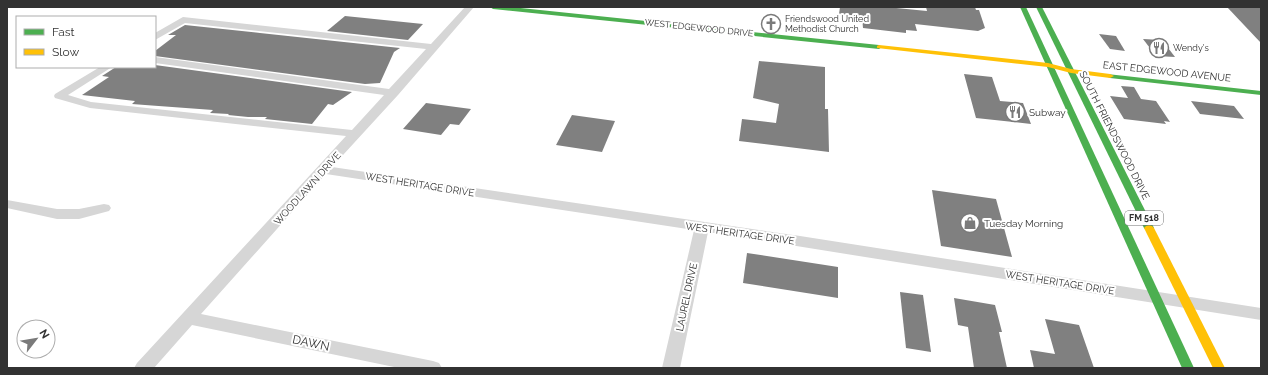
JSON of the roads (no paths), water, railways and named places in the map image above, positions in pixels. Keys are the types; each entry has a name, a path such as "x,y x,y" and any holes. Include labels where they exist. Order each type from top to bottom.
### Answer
{"main road":[{"name":"WEST EDGEWOOD DRIVE","path":"498,7 1048,65"},
{"name":"FM 518","path":"1023,7 1048,65 1188,368"},
{"name":"FM 518","path":"1039,7 1067,62"},
{"path":"1048,65 1067,62 1106,66"},
{"name":"SOUTH FRIENDSWOOD DRIVE","path":"1067,62 1219,368"},
{"name":"EAST EDGEWOOD AVENUE","path":"1048,65 1071,72 1261,93"}],"street":[{"name":"WOODLAWN DRIVE","path":"143,368 394,93 470,7"},
{"path":"156,36 183,20 434,47"},
{"path":"156,60 394,93"},
{"path":"105,68 60,96 90,105 356,134"},
{"name":"WEST HERITAGE DRIVE","path":"324,170 1261,314"},
{"path":"7,204 57,214 79,214 104,208"},
{"name":"LAUREL DRIVE","path":"671,368 702,227"},
{"name":"DAWN","path":"188,318 433,368"}],"place":[{"name":"Friendswood United Methodist Church","path":"771,24"},
{"name":"Wendy's","path":"1159,48"},
{"name":"Subway","path":"1015,112"},
{"name":"Tuesday Morning","path":"970,223"}]}
